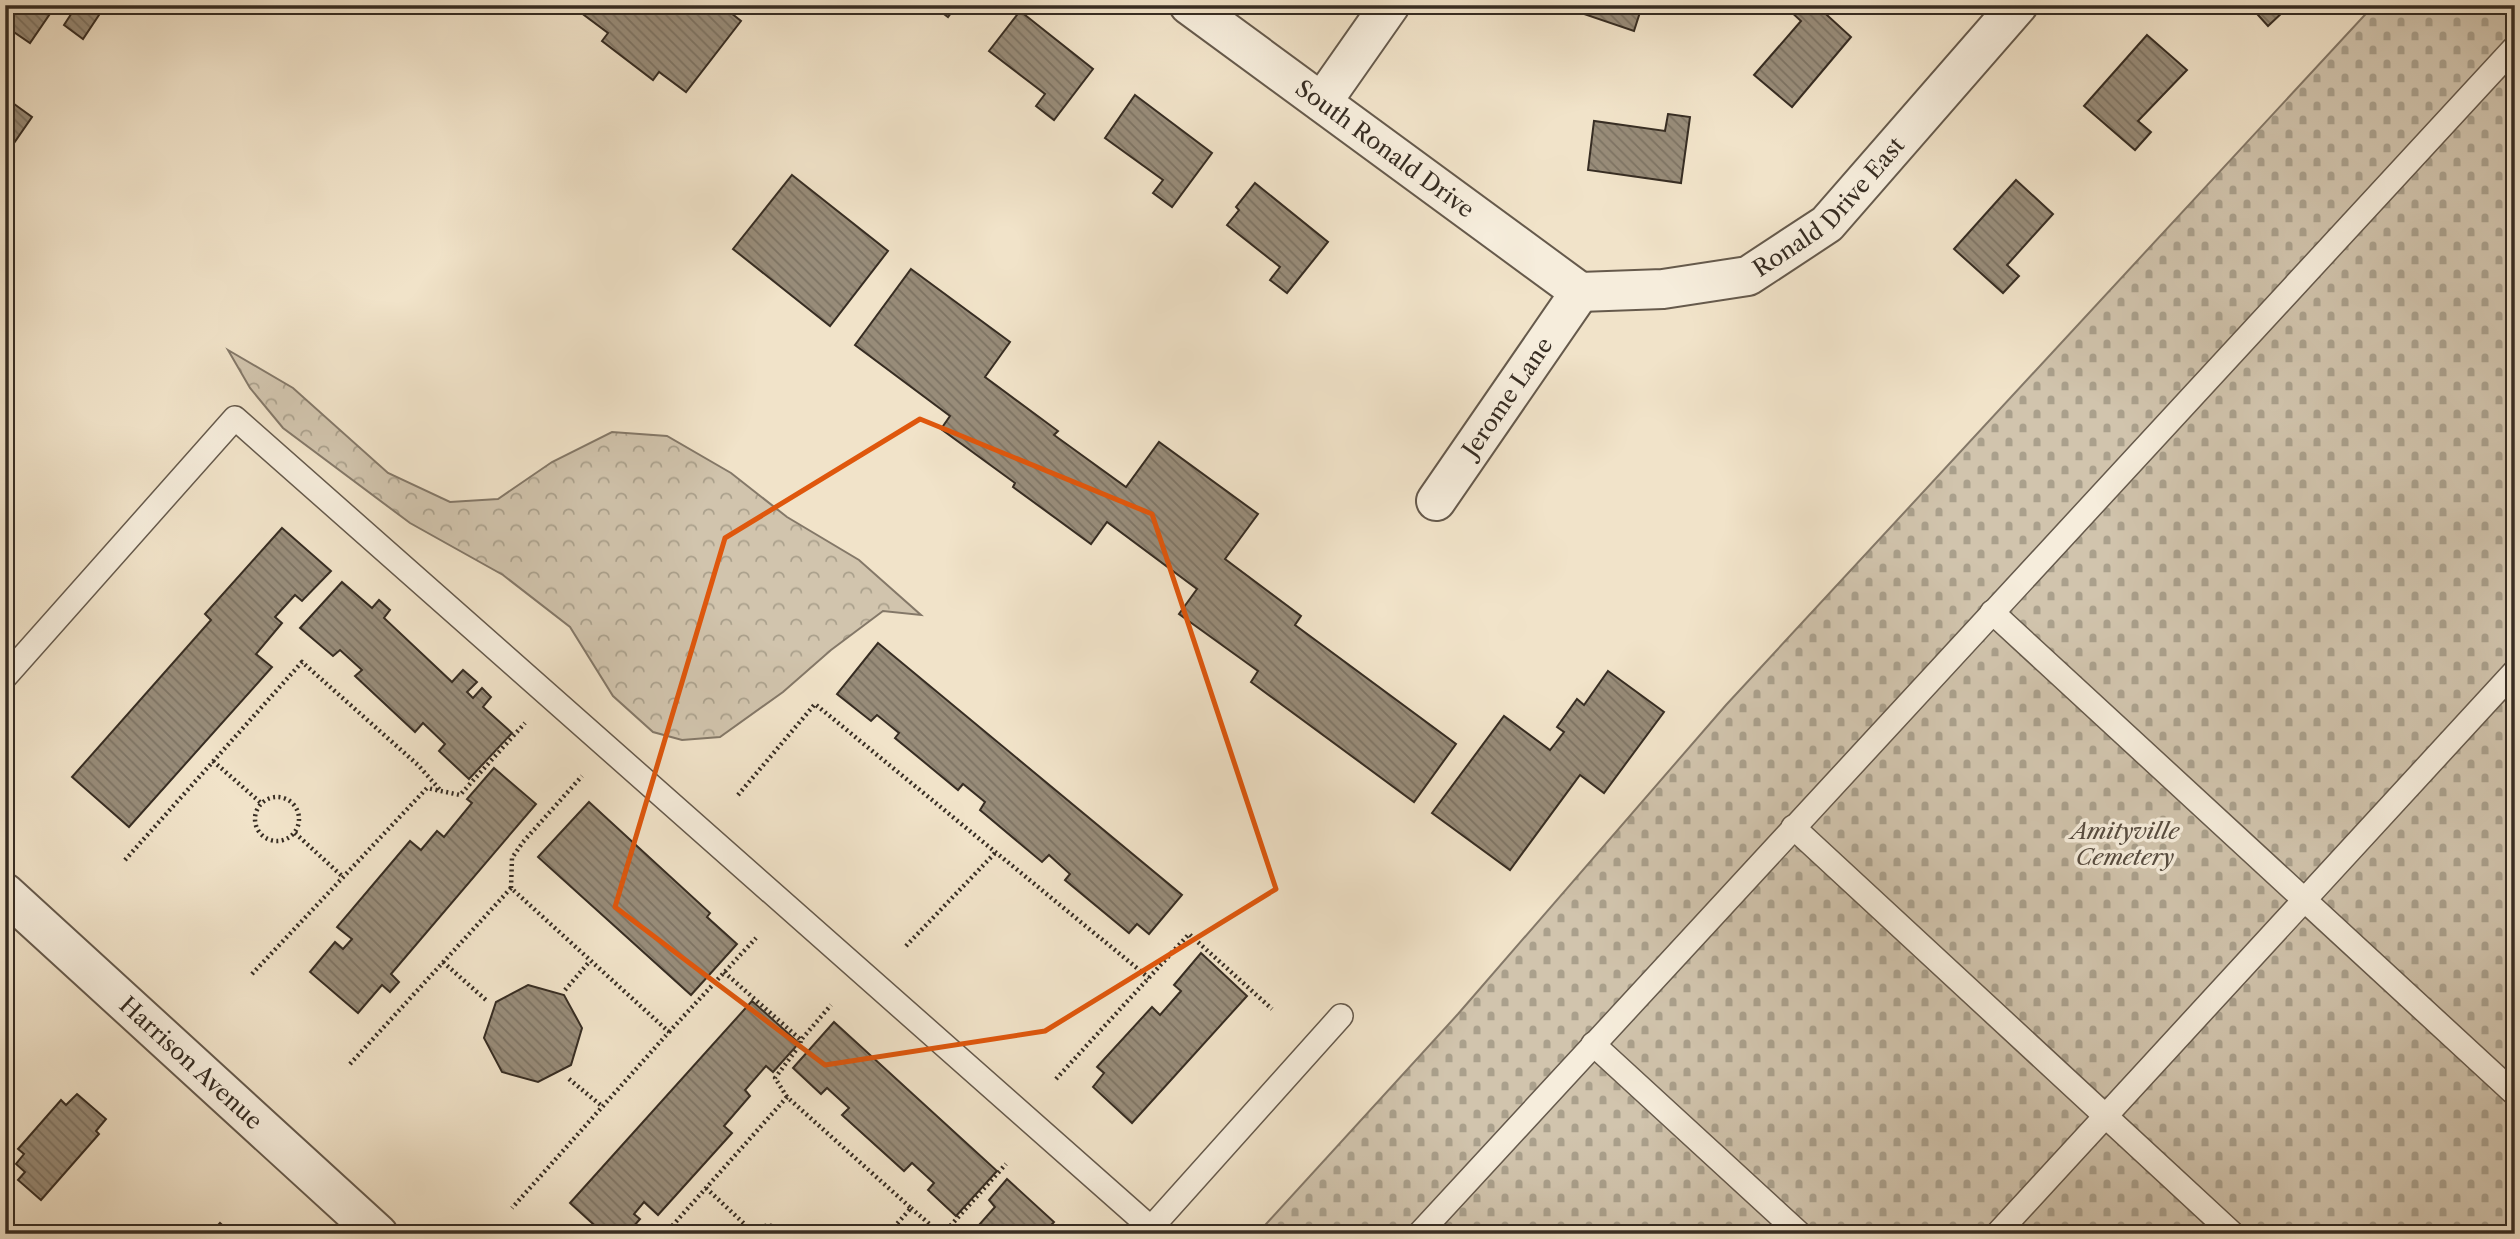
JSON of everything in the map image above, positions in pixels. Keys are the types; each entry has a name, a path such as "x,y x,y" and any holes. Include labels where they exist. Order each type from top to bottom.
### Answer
{"street":[{"name":"South Ronald Drive","path":"1189,5 1580,292"},
{"path":"1322,103 1390,5"},
{"name":"Ronald Drive East","path":"1580,292 1663,289 1748,276 1827,224 2018,5"},
{"name":"Jerome Lane","path":"1436,501 1580,292"},
{"name":"Harrison Avenue","path":"5,893 378,1234"}],"lane":[{"path":"1419,1234 2515,47"},
{"path":"5,677 235,418 1148,1231 1342,1016"},
{"path":"1992,612 2515,1094"},
{"path":"1997,1234 2515,671"},
{"path":"1793,827 2233,1234"},
{"path":"1593,1044 1800,1234"}],"path":[{"path":"125,860 302,662 418,765 441,791"},
{"path":"738,795 815,705 1149,978"},
{"path":"252,974 427,788 460,795 525,723"},
{"path":"213,761 261,803"},
{"path":"350,1064 511,888 512,858 582,776"},
{"path":"274,797 282,797 294,805 299,818 295,833 290,838 276,842 262,836 254,817 261,803 274,797"},
{"path":"295,833 343,877"},
{"path":"906,946 996,853"},
{"path":"511,888 669,1032"},
{"path":"1056,1079 1189,934 1272,1009"},
{"path":"512,1208 756,937"},
{"path":"565,989 590,961"},
{"path":"443,962 486,1000"},
{"path":"724,972 801,1040"},
{"path":"831,1005 801,1040 775,1078 787,1097 942,1234 1006,1164"},
{"path":"569,1079 603,1107"},
{"path":"665,1234 787,1097"},
{"path":"706,1188 751,1233 766,1225 774,1226 785,1234"},
{"path":"888,1234 911,1208"}],"highlighted area":[{"path":"920,419 1152,514 1276,889 1045,1031 825,1065 615,907 725,538"}],"green space":[{"name":"Amityville Cemetery","path":"2374,5 2515,5 2515,1234 1257,1234 1458,1014 1726,705"},
{"path":"228,350 293,388 388,473 450,502 498,499 552,462 612,432 667,436 731,473 787,517 859,560 921,615 883,611 831,650 783,692 720,737 682,740 653,732 613,696 570,627 503,575 410,523 283,428 250,388"}],"building":[{"path":"5,5 56,5 30,43 5,26"},
{"path":"77,5 105,6 83,39 64,25"},
{"path":"579,5 721,5 741,21 686,92 659,72 653,80 602,41 608,33 576,9"},
{"path":"915,5 931,5 925,13"},
{"path":"932,5 957,5 948,17"},
{"path":"1574,5 1630,5 1641,9 1634,31 1572,10"},
{"path":"1793,5 1816,5 1851,37 1792,107 1754,75 1801,21 1789,10"},
{"path":"2249,5 2278,5 2284,11 2268,26"},
{"path":"1020,11 1093,69 1054,120 1036,106 1045,94 989,51"},
{"path":"2147,35 2187,70 2138,121 2151,132 2135,150 2084,106"},
{"path":"1135,95 1212,153 1172,207 1153,193 1163,180 1105,138"},
{"path":"10,101 32,117 14,143 5,136 5,108"},
{"path":"1668,114 1690,117 1681,183 1588,170 1594,121 1665,131"},
{"path":"792,175 888,251 830,326 733,249"},
{"path":"2016,180 2053,214 2007,265 2019,276 2003,293 1954,249"},
{"path":"1255,183 1328,242 1287,293 1270,280 1280,267 1227,225 1239,210 1236,207"},
{"path":"911,269 1010,342 985,377 1058,431 1054,435 1126,487 1159,442 1258,514 1225,559 1301,616 1295,625 1456,744 1414,802 1251,682 1258,671 1179,614 1197,589 1107,522 1091,544 1013,487 1015,483 941,429 950,416 855,345"},
{"path":"282,528 331,571 302,601 295,595 275,617 282,623 256,654 272,667 129,827 72,777 211,620 205,614"},
{"path":"342,582 372,608 379,600 390,610 384,618 452,682 463,670 477,682 467,692 473,698 482,688 491,697 483,707 512,733 469,779 439,751 445,744 423,723 415,732 355,676 362,670 340,650 333,656 300,628"},
{"path":"878,643 1182,895 1149,934 1137,924 1129,933 1065,880 1070,874 1049,855 1042,862 980,810 985,802 963,784 958,790 895,738 899,733 877,715 871,721 837,694"},
{"path":"1608,671 1664,712 1604,793 1580,775 1510,870 1432,813 1504,716 1550,750 1564,732 1557,727 1577,699 1584,705"},
{"path":"494,768 536,804 391,974 399,982 390,992 382,985 358,1013 310,972 335,942 343,949 352,939 337,927 410,841 421,850 437,831 444,837 472,803 467,799"},
{"path":"589,802 710,913 707,917 737,944 691,995 538,857"},
{"path":"1201,953 1247,996 1132,1123 1093,1087 1104,1073 1097,1067 1152,1007 1160,1015 1181,991 1174,985"},
{"path":"528,985 564,995 582,1028 571,1065 538,1082 502,1072 484,1038 496,1002"},
{"path":"752,1001 799,1043 773,1072 766,1066 745,1090 750,1096 724,1126 732,1133 658,1215 644,1202 634,1214 640,1219 627,1234 604,1234 570,1203"},
{"path":"834,1022 997,1171 956,1216 928,1190 934,1183 912,1163 904,1171 842,1115 849,1108 827,1088 821,1094 793,1068"},
{"path":"77,1094 106,1119 96,1131 99,1134 41,1200 18,1180 25,1172 16,1164 24,1154 18,1149 61,1100 66,1105"},
{"path":"1007,1179 1054,1222 1043,1234 971,1234 995,1207 989,1200"},
{"path":"220,1223 232,1234 210,1234"}]}
